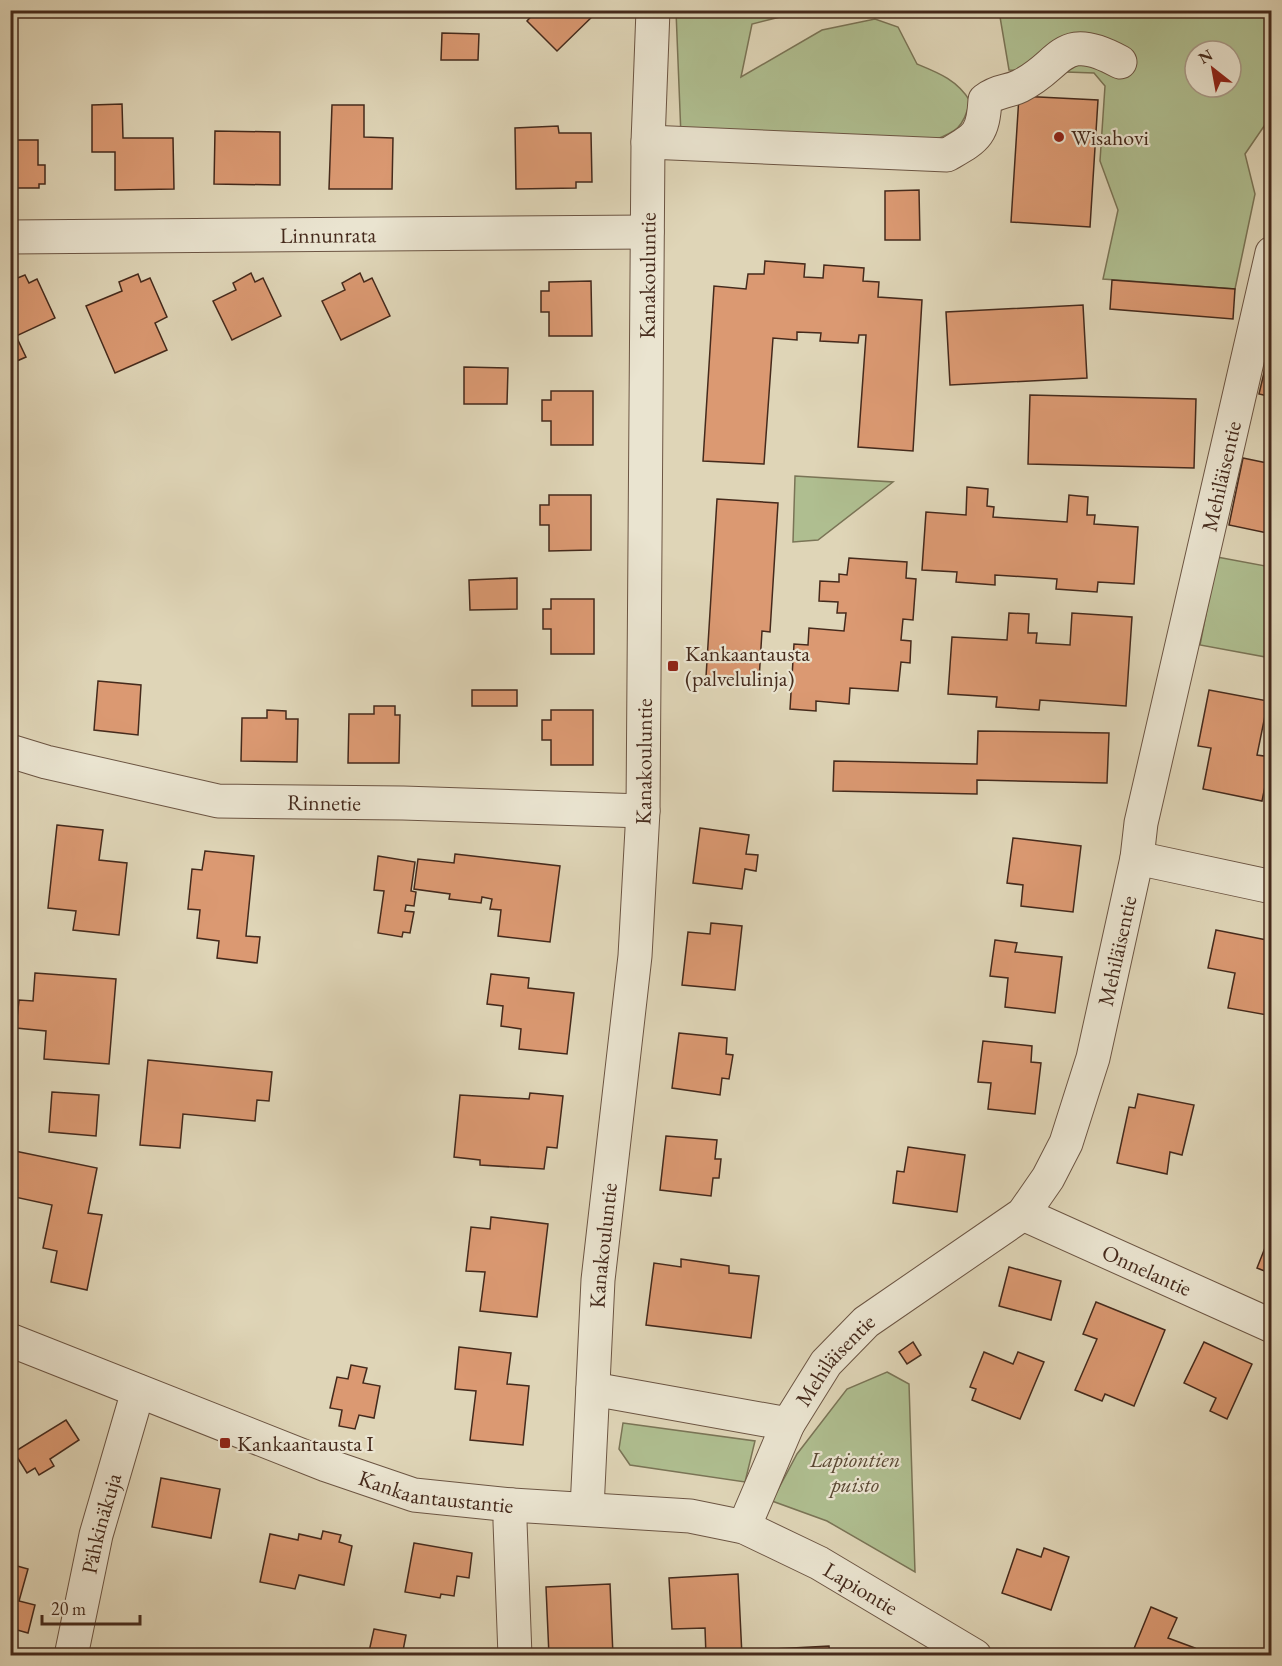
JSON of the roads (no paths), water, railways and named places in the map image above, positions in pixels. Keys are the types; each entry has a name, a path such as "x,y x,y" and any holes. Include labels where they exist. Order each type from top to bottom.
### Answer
{"street":[{"name":"Kanakouluntie","path":"587,1509 600,1268 635,956 643,811 648,142 653,10"},
{"path":"648,142 947,155 977,137 984,116 985,100 998,90 1019,86 1071,49 1091,50 1120,62"},
{"name":"Linnunrata","path":"10,237 647,232"},
{"name":"Mehiläisentie","path":"744,1527 788,1424 826,1363 866,1322 1023,1214 1048,1178 1066,1143 1093,1058 1137,858 1141,823 1272,253"},
{"name":"Rinnetie","path":"10,751 46,762 219,801 403,803 643,811"},
{"path":"1137,858 1272,887"},
{"name":"Onnelantie","path":"1023,1214 1272,1326"},
{"name":"Kankaantaustantie","path":"10,1340 326,1465 414,1495 512,1505 690,1516 744,1527"},
{"path":"593,1389 788,1424"},
{"name":"Pähkinäkuja","path":"71,1656 96,1535 138,1390"},
{"path":"512,1505 510,1522 515,1656"},
{"name":"Lapiontie","path":"744,1527 819,1563 975,1656"}],"place":[{"name":"Wisahovi","path":"1059,137"},
{"name":"Kankaantausta (palvelulinja)","path":"673,666"},
{"name":"Kankaantausta I","path":"225,1443"}],"park label":[{"name":"Lapiontien puisto","path":"855,1472"}]}
